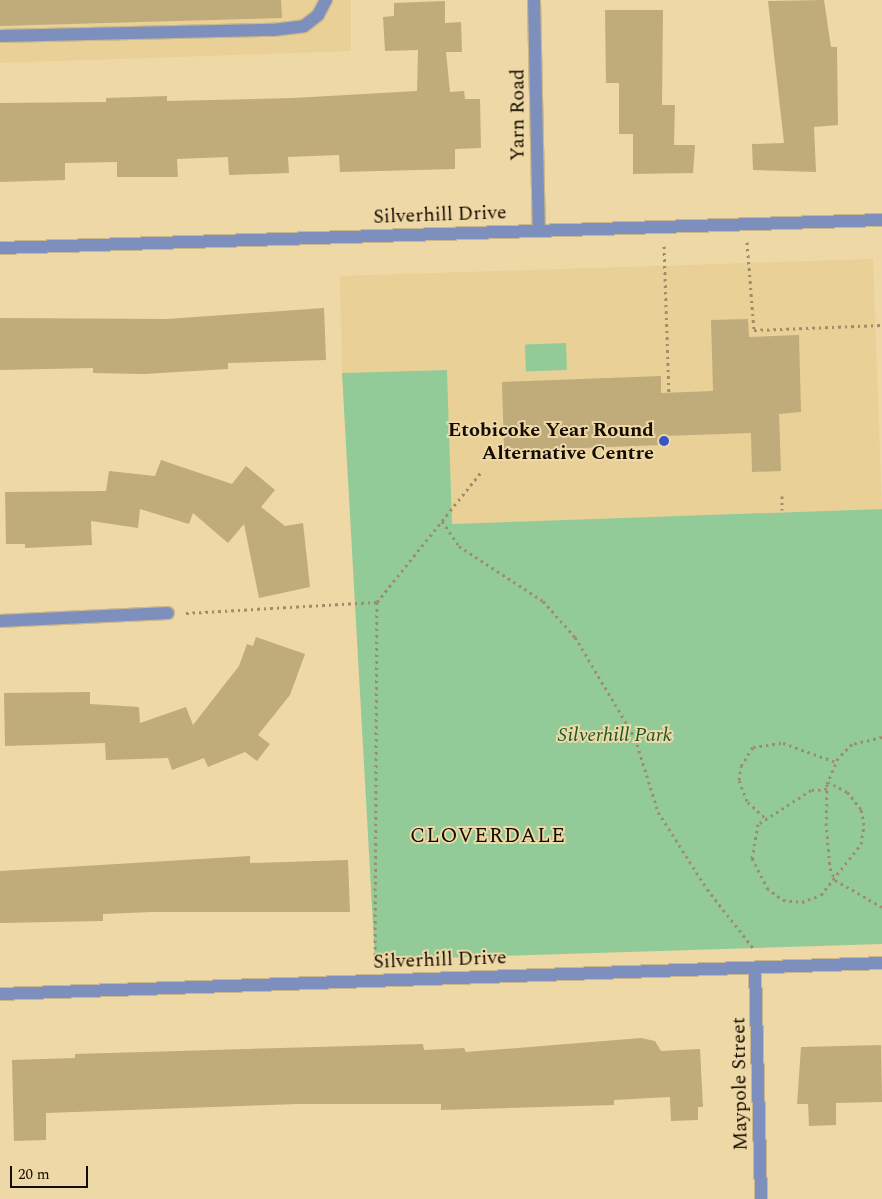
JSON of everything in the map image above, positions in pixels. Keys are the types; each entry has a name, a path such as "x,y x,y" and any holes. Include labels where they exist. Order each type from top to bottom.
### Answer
{"street":[{"path":"0,36 273,30 304,26 318,16 326,0"},
{"name":"Yarn Road","path":"534,0 539,230"},
{"name":"Silverhill Drive","path":"0,248 882,220"},
{"path":"0,621 168,613"},
{"name":"Silverhill Drive","path":"0,994 882,964"},
{"name":"Maypole Street","path":"761,968 761,1199"}],"path":[{"path":"746,224 754,330 882,325"},
{"path":"663,226 669,393"},
{"path":"373,981 377,602 481,472"},
{"path":"782,496 782,510"},
{"path":"442,521 459,546 544,602 575,637 635,738 658,812 707,889 761,968"},
{"path":"168,613 377,602"},
{"path":"882,737 852,744 836,762 827,788 830,868 835,880 882,906"},
{"path":"764,817 747,801 739,780 741,766 753,747 783,743 836,762"},
{"path":"827,788 811,790 764,817 755,834 752,858 767,888 783,900 802,902 821,895 835,880 861,844 864,825 860,809 847,792 828,782"}],"shaded area":[{"path":"0,0 351,0 351,51 0,63"},
{"name":"Etobicoke Year Round Alternative Centre","path":"873,259 882,509 452,524 447,370 342,373 340,276"}],"green space":[{"path":"566,343 567,370 526,371 525,344"},
{"name":"Silverhill Park","path":"447,370 452,524 882,509 882,944 375,960 342,373"}],"building":[{"path":"0,0 281,0 282,18 0,26"},
{"path":"824,0 831,47 837,47 838,125 814,127 816,172 753,170 752,144 784,143 768,1"},
{"path":"445,1 445,23 461,22 462,52 446,52 450,92 464,91 465,99 480,99 481,148 455,149 455,169 340,172 339,155 288,157 289,173 229,175 228,157 177,159 178,177 117,177 117,162 65,163 65,180 0,182 0,103 106,102 106,98 167,96 167,101 293,98 417,91 418,50 385,51 383,17 394,16 394,3"},
{"path":"605,10 663,10 662,105 675,105 674,145 695,145 693,173 633,174 633,134 619,134 619,83 606,83"},
{"path":"324,308 326,360 228,363 228,369 144,374 93,373 93,368 0,370 0,318 167,319"},
{"path":"748,319 749,337 799,335 801,412 779,414 781,471 752,472 751,433 663,436 663,445 504,451 502,382 661,376 661,393 713,391 711,320"},
{"path":"161,460 232,484 246,466 275,490 261,507 285,526 303,523 310,587 259,598 244,524 228,543 193,513 189,524 140,509 138,528 91,521 92,545 25,548 25,544 6,544 5,492 106,491 109,471 155,476"},
{"path":"256,637 305,654 290,695 258,735 270,744 257,761 245,752 208,767 204,758 172,770 168,758 106,760 105,743 5,746 4,693 90,692 90,704 139,707 140,723 186,707 193,725 239,666 247,644 253,646"},
{"path":"250,856 250,863 348,860 350,912 152,912 103,914 103,921 0,923 0,871"},
{"path":"641,1038 655,1041 661,1051 700,1049 703,1107 698,1107 698,1120 671,1121 670,1097 614,1100 614,1105 441,1110 441,1104 298,1104 46,1113 46,1140 14,1141 12,1060 75,1058 75,1054 423,1044 424,1050 464,1048 466,1052"},
{"path":"881,1045 882,1102 836,1103 836,1125 809,1126 808,1104 797,1104 801,1047"}],"place":[{"name":"Etobicoke Year Round Alternative Centre","path":"664,441"}],"district":[{"name":"CLOVERDALE","path":"488,836"}]}
